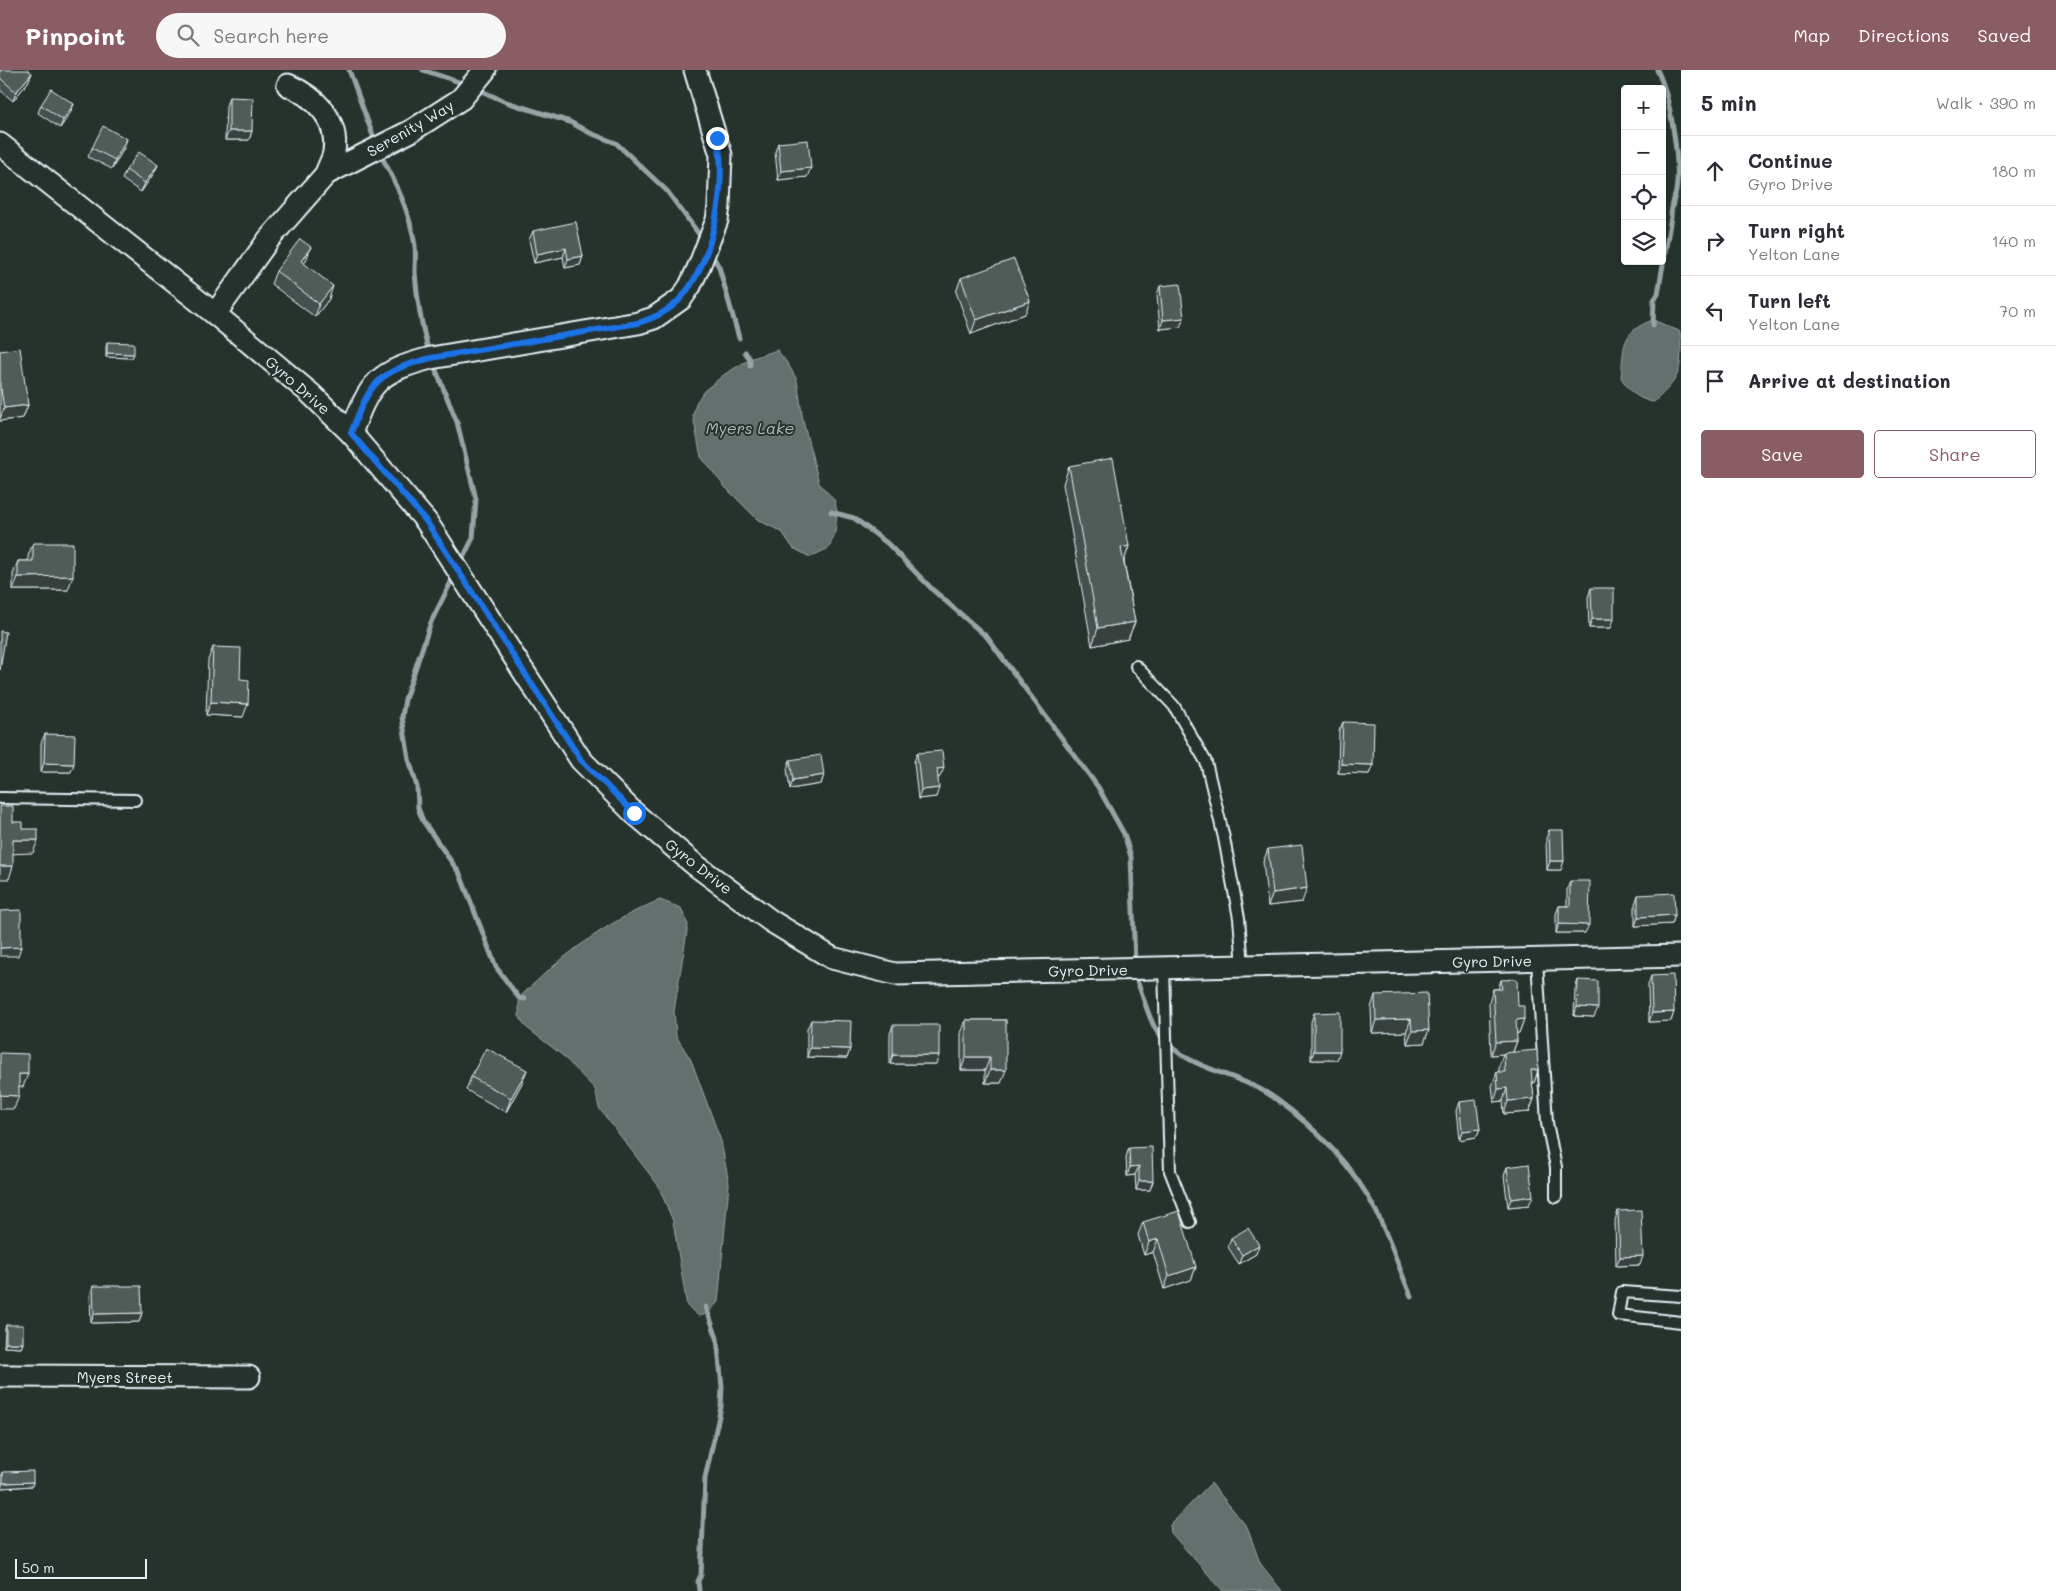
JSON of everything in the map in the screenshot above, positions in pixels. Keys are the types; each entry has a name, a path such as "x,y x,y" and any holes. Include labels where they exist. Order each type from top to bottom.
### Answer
{"street":[{"name":"Serenity Way","path":"326,174 412,131 461,99 485,70"},
{"path":"351,433 364,398 386,374 400,366 431,358 638,323 654,318 681,299 690,286 700,264 719,206 721,155 695,70"},
{"name":"Serenity Way","path":"215,314 269,239 326,174 334,153 334,137 328,116 308,94 288,85"},
{"name":"Gyro Drive","path":"0,144 215,314 311,394 351,433 426,521 581,760 654,830 694,864 771,921 832,958 895,974 1681,956"},
{"name":"Myers Street","path":"0,1376 249,1377"}],"lane":[{"path":"1136,666 1174,706 1206,762 1224,838 1239,918 1243,966"},
{"path":"0,798 135,800"},
{"path":"1537,960 1547,1123 1556,1168 1556,1197"},
{"path":"1164,968 1170,1171 1190,1222"},
{"path":"1681,1296 1622,1292 1618,1315 1681,1322"}],"water":[{"path":"1653,320 1679,331 1681,336 1681,358 1678,374 1670,386 1654,402 1643,399 1635,394 1621,378 1624,349 1629,335 1642,325"},
{"name":"Myers Lake","path":"777,350 797,380 803,421 819,483 835,501 837,513 835,533 829,548 810,557 793,548 782,532 758,520 725,487 701,457 693,416 696,403 704,391 725,374 750,359"},
{"path":"660,900 681,908 688,925 674,1011 676,1036 691,1060 721,1141 729,1184 718,1302 707,1314 699,1316 687,1306 673,1221 658,1185 599,1108 595,1089 562,1055 526,1027 519,1016 519,998 567,955 621,919"},
{"path":"1211,1483 1247,1527 1260,1563 1282,1591 1223,1591 1171,1533 1170,1525"}],"building":[{"path":"0,70 28,70 32,73 16,92 0,78"},
{"path":"51,89 74,104 63,120 41,105"},
{"path":"229,97 253,98 252,131 229,131"},
{"path":"103,126 127,139 115,160 92,148"},
{"path":"808,140 811,168 781,171 778,143"},
{"path":"139,152 158,165 145,183 126,170"},
{"path":"576,222 583,256 568,259 566,248 537,254 533,231"},
{"path":"300,239 311,247 301,261 333,286 319,304 276,271"},
{"path":"1014,259 1030,301 976,320 961,278"},
{"path":"1180,284 1184,318 1163,320 1160,286"},
{"path":"107,342 134,343 134,354 107,353"},
{"path":"20,348 28,405 4,408 0,390 0,351"},
{"path":"1113,458 1129,546 1121,548 1135,622 1098,628 1069,466"},
{"path":"33,543 73,543 73,576 18,577 18,561 33,561"},
{"path":"1591,588 1614,588 1614,619 1592,619"},
{"path":"0,631 6,632 0,670"},
{"path":"213,647 241,648 240,679 249,680 248,704 211,702"},
{"path":"1343,722 1374,723 1373,765 1341,764"},
{"path":"45,734 75,735 74,764 44,763"},
{"path":"942,751 944,768 937,769 939,788 921,790 917,753"},
{"path":"821,755 824,775 793,780 790,760"},
{"path":"0,806 13,806 13,822 23,822 23,829 38,829 38,840 13,840 13,866 0,866"},
{"path":"1549,830 1563,830 1564,861 1550,861"},
{"path":"1302,845 1307,888 1273,893 1268,849"},
{"path":"1570,881 1590,881 1589,925 1559,924 1559,906 1570,906"},
{"path":"1674,893 1675,915 1638,917 1638,895"},
{"path":"21,910 21,947 0,948 0,911"},
{"path":"1673,975 1674,1012 1652,1013 1651,976"},
{"path":"1517,979 1518,1006 1524,1006 1524,1019 1516,1020 1517,1041 1496,1042 1493,989 1502,989 1501,980"},
{"path":"1578,980 1598,981 1598,1008 1577,1007"},
{"path":"1427,993 1429,1030 1412,1031 1411,1019 1376,1020 1375,995"},
{"path":"1340,1012 1340,1051 1314,1051 1314,1013"},
{"path":"811,1020 851,1021 850,1049 810,1048"},
{"path":"966,1020 1006,1020 1006,1070 990,1070 990,1057 966,1057"},
{"path":"893,1025 939,1025 939,1055 893,1055"},
{"path":"486,1048 527,1070 511,1098 471,1077"},
{"path":"1537,1050 1538,1070 1531,1070 1534,1099 1508,1101 1507,1088 1498,1089 1497,1072 1505,1072 1504,1053"},
{"path":"0,1053 28,1054 28,1074 19,1074 19,1096 0,1095"},
{"path":"1476,1100 1480,1129 1462,1131 1459,1102"},
{"path":"1152,1147 1153,1181 1139,1181 1139,1166 1130,1167 1129,1148"},
{"path":"1529,1164 1533,1196 1511,1199 1507,1167"},
{"path":"1641,1210 1643,1256 1620,1257 1618,1211"},
{"path":"1179,1211 1196,1267 1169,1276 1158,1239 1149,1242 1143,1222"},
{"path":"1248,1228 1259,1245 1242,1255 1231,1238"},
{"path":"93,1286 141,1286 142,1313 94,1314"},
{"path":"6,1325 23,1325 23,1343 6,1343"},
{"path":"33,1471 33,1482 3,1483 3,1472"}],"waterway":[{"path":"349,70 376,144"},
{"path":"423,70 465,84"},
{"path":"1653,325 1654,300 1658,294 1677,179 1676,147 1670,112 1662,81 1657,70"},
{"path":"477,89 506,102 570,122 590,133 616,143 667,191 704,241"},
{"path":"379,152 402,198 413,233 417,293 429,353"},
{"path":"711,253 719,267 739,338"},
{"path":"745,352 750,359 750,366"},
{"path":"433,363 457,422 476,499 473,538 460,564"},
{"path":"831,512 854,518 887,543 933,590 987,637 1098,787 1124,834 1131,857 1135,964"},
{"path":"454,576 431,622 405,699 402,717 409,759 417,787 418,808 423,821 460,874 496,967 519,998 525,999"},
{"path":"1136,973 1137,981 1152,1022 1158,1033 1170,1046 1199,1064 1262,1090 1291,1110 1333,1149 1357,1179 1376,1211 1411,1296"},
{"path":"699,1591 698,1581 701,1575 705,1478 721,1407 722,1387 717,1338 706,1307"}],"route":[{"path":"634,813 581,760 426,521 351,433 364,398 386,374 400,366 431,358 591,333 638,323 654,318 681,299 690,286 717,220 721,155 717,138"}]}
